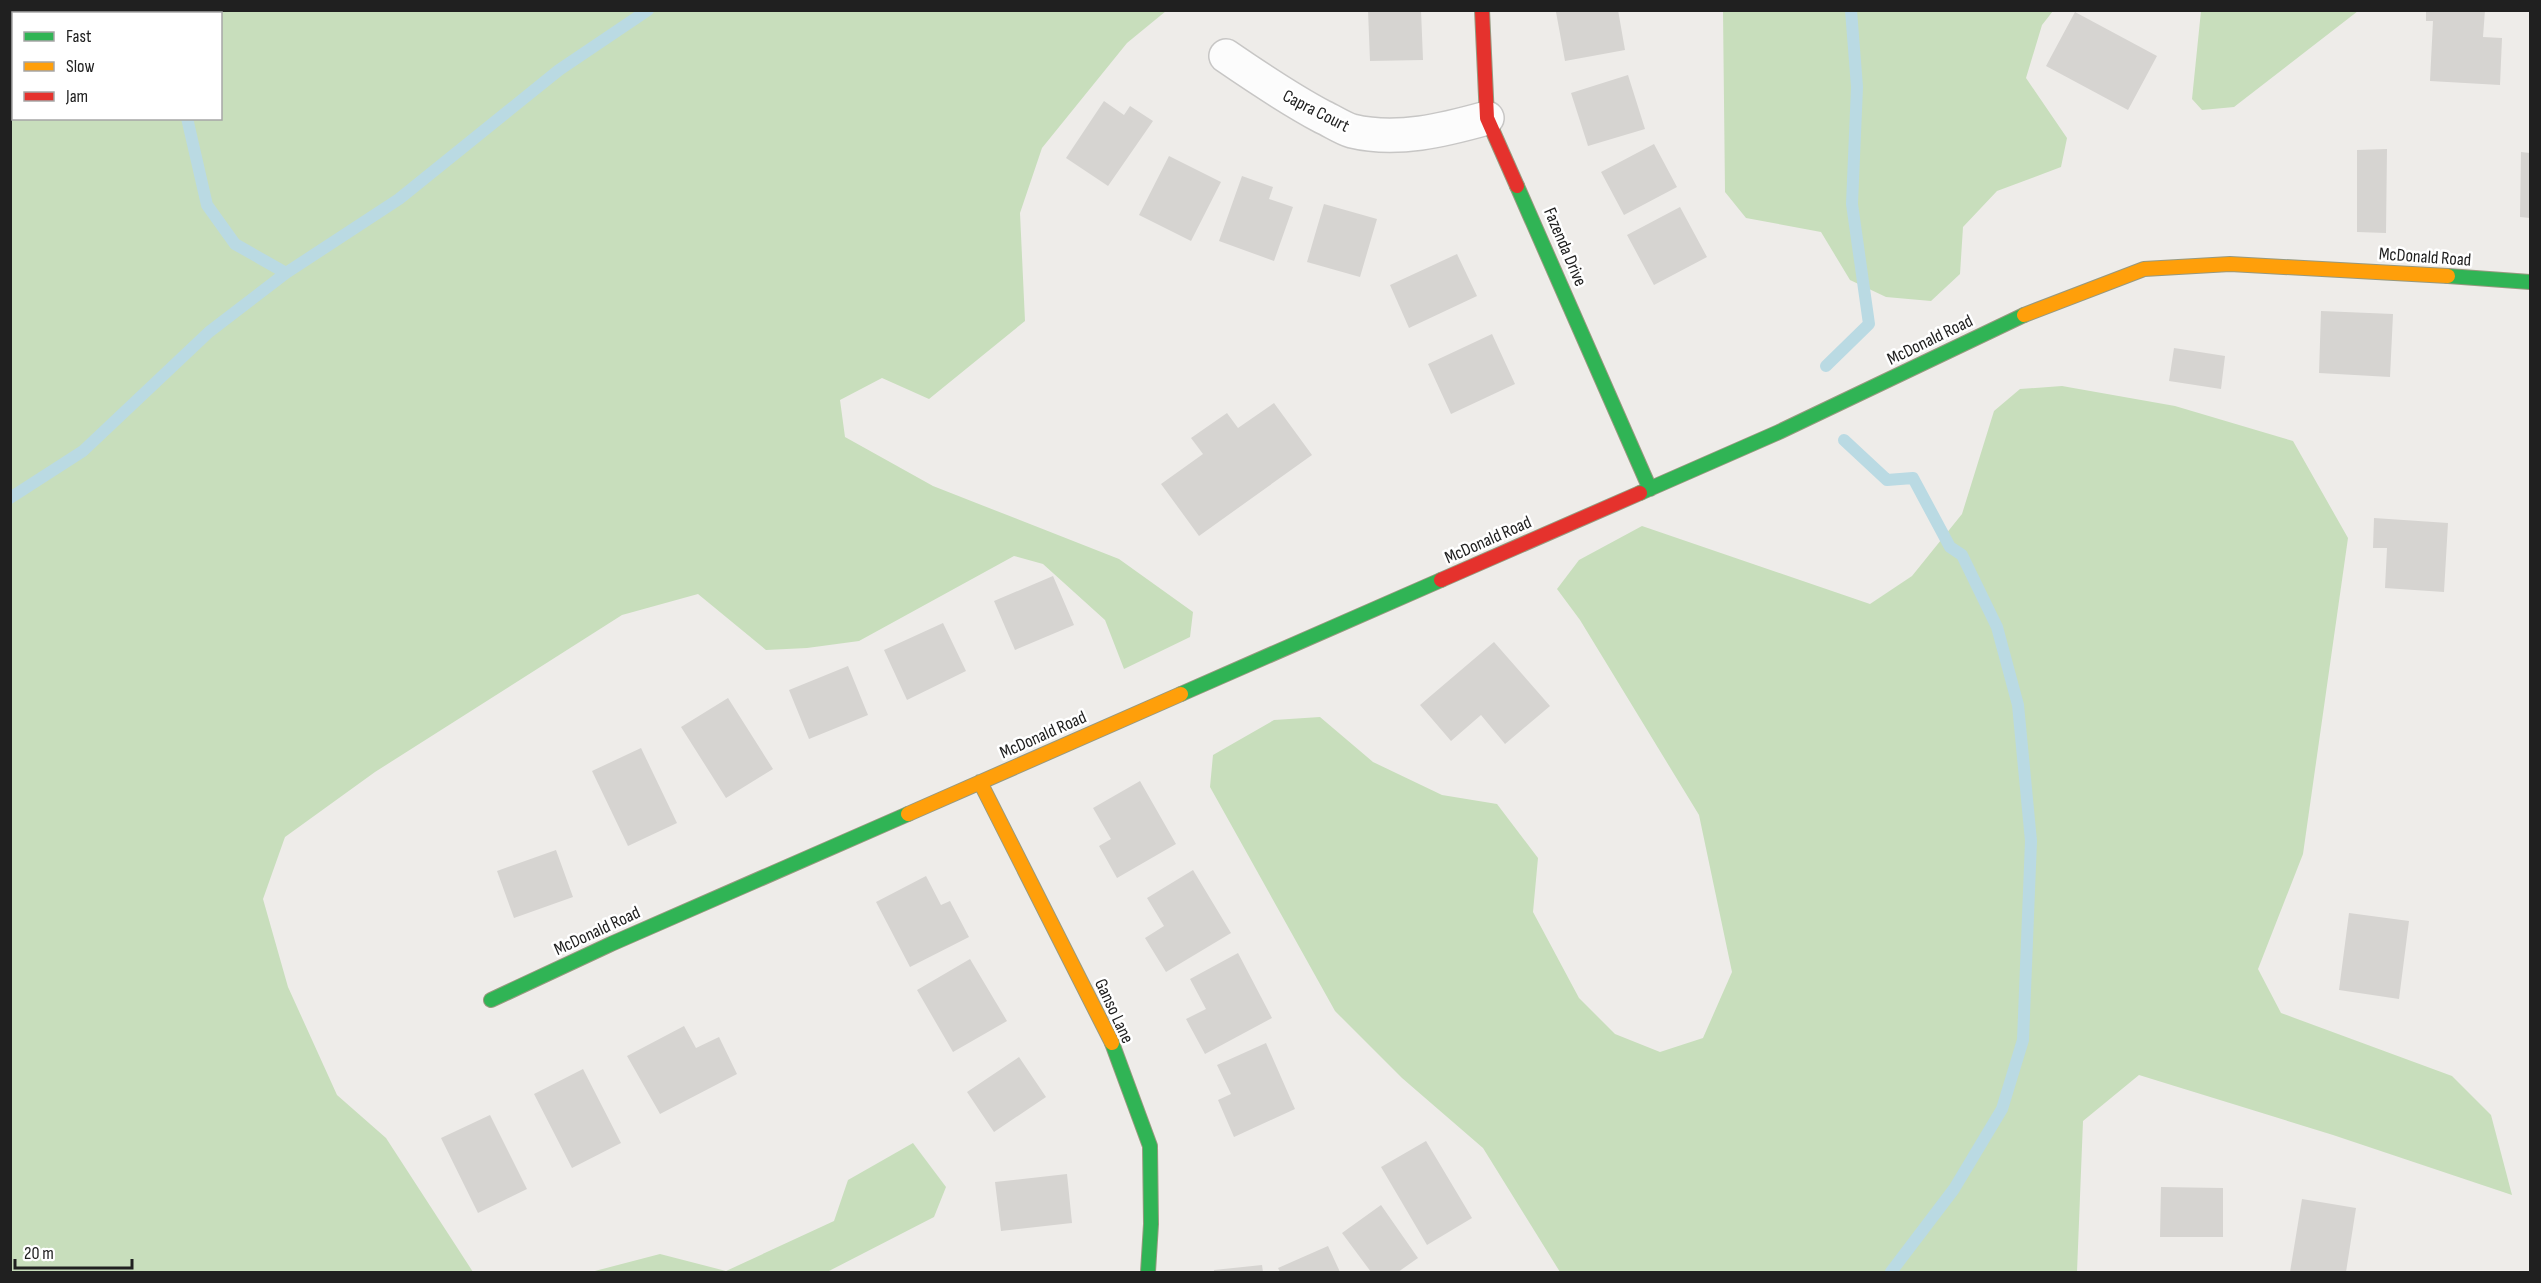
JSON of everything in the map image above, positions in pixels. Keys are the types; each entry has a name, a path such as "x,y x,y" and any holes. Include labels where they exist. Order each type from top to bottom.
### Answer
{"street":[{"name":"Fazenda Drive","path":"1482,10 1487,117 1650,489"},
{"name":"Capra Court","path":"1226,56 1292,101 1351,130 1390,135 1412,134 1449,129 1487,117"},
{"name":"McDonald Road","path":"491,1000 611,944 1779,432 2010,321 2116,278 2144,269 2230,264 2333,268 2530,282"},
{"name":"Ganso Lane","path":"980,782 1108,1036 1150,1146 1151,1224 1148,1272"}],"green space":[{"path":"2201,10 2358,11 2234,107 2202,110 2192,99"},
{"path":"10,11 1166,11 1127,43 1042,148 1020,213 1025,321 929,399 882,378 840,400 845,437 933,486 1119,559 1193,612 1190,637 1124,669 1105,620 1043,564 1014,556 859,641 807,648 766,650 698,594 622,615 375,772 285,837 263,899 288,987 337,1095 386,1138 473,1272 11,1272"},
{"path":"1723,11 2053,11 2042,25 2026,78 2067,138 2061,167 1997,191 1963,227 1960,274 1931,301 1886,297 1850,280 1821,232 1746,218 1725,192"},
{"path":"2062,386 2175,406 2293,441 2348,538 2303,854 2258,969 2281,1013 2452,1076 2491,1115 2512,1195 2333,1135 2139,1075 2083,1121 2077,1272 1560,1272 1483,1148 1402,1078 1335,1011 1210,787 1213,755 1274,720 1320,717 1373,762 1442,795 1497,804 1538,858 1533,912 1579,998 1615,1034 1660,1052 1703,1038 1732,972 1699,815 1580,620 1557,589 1579,560 1642,526 1870,604 1912,576 1962,514 1994,411 2020,389"},
{"path":"913,1143 946,1187 934,1217 827,1272 591,1272 660,1254 726,1271 834,1221 848,1180"}],"building":[{"path":"1368,10 1421,10 1423,60 1370,61"},
{"path":"1618,10 1625,50 1565,61 1556,12"},
{"path":"2426,10 2485,10 2483,37 2502,38 2500,85 2430,81 2433,21 2426,21"},
{"path":"2075,12 2157,56 2128,110 2046,66"},
{"path":"1628,75 1645,129 1588,146 1571,93"},
{"path":"1104,101 1124,115 1130,106 1153,121 1108,186 1066,158"},
{"path":"1654,144 1677,187 1624,215 1601,172"},
{"path":"2387,149 2386,233 2357,232 2357,150"},
{"path":"2521,152 2530,153 2530,218 2520,217"},
{"path":"1169,156 1221,182 1191,241 1139,215"},
{"path":"1242,176 1273,187 1269,199 1293,207 1274,261 1219,241"},
{"path":"1324,204 1377,219 1360,277 1307,262"},
{"path":"1680,207 1707,257 1654,285 1627,235"},
{"path":"1457,254 1477,296 1409,328 1390,285"},
{"path":"2321,311 2393,314 2390,377 2319,373"},
{"path":"1492,334 1515,384 1451,414 1428,364"},
{"path":"2174,348 2225,356 2221,389 2169,381"},
{"path":"1274,403 1312,455 1199,536 1161,484 1203,454 1191,438 1227,413 1238,428"},
{"path":"2374,518 2448,523 2444,592 2385,588 2387,548 2373,548"},
{"path":"1053,576 1074,625 1015,650 994,601"},
{"path":"943,623 966,671 907,700 884,650"},
{"path":"1494,642 1550,706 1505,744 1481,715 1451,741 1420,705"},
{"path":"848,666 868,715 809,739 789,690"},
{"path":"728,698 773,769 726,798 681,727"},
{"path":"641,748 677,823 628,846 592,771"},
{"path":"1140,781 1176,844 1117,878 1099,846 1111,839 1093,808"},
{"path":"556,850 573,897 514,918 497,871"},
{"path":"1193,870 1231,933 1166,972 1145,938 1164,926 1147,898"},
{"path":"926,876 941,905 950,901 969,937 910,967 876,902"},
{"path":"2349,913 2409,921 2399,999 2339,990"},
{"path":"1238,953 1272,1018 1205,1054 1186,1019 1206,1009 1190,979"},
{"path":"970,959 1007,1021 953,1052 917,990"},
{"path":"684,1026 696,1048 719,1037 737,1074 660,1114 627,1056"},
{"path":"1266,1043 1295,1109 1234,1137 1218,1100 1231,1094 1217,1065"},
{"path":"1019,1057 1046,1097 994,1132 967,1092"},
{"path":"583,1069 621,1143 572,1168 534,1094"},
{"path":"490,1115 527,1189 478,1213 441,1138"},
{"path":"1426,1141 1472,1218 1427,1245 1381,1167"},
{"path":"1067,1174 1072,1223 1001,1231 995,1182"},
{"path":"2161,1187 2223,1188 2223,1237 2160,1237"},
{"path":"2302,1199 2356,1208 2346,1272 2290,1272"},
{"path":"1381,1205 1418,1258 1398,1272 1371,1272 1342,1233"},
{"path":"1328,1246 1340,1272 1280,1272 1278,1268"},
{"path":"1262,1265 1263,1272 1214,1272 1214,1270"}],"waterway":[{"path":"10,498 83,451 209,332 286,273 399,199 559,70 648,10"},
{"path":"1826,366 1869,324 1852,204 1857,87 1851,10"},
{"path":"187,120 207,205 235,244 286,273"},
{"path":"1844,440 1887,480 1913,478 1950,547 1962,555 1997,627 2018,705 2031,841 2023,1040 2002,1109 1954,1189 1891,1272"}],"traffic: fast":[{"path":"1517,186 1650,489"},
{"path":"2448,276 2530,282"},
{"path":"1640,493 1779,432 2024,315"},
{"path":"1181,694 1441,580"},
{"path":"491,1000 611,944 908,814"},
{"path":"1112,1043 1150,1146 1151,1224 1148,1272"}],"traffic: slow":[{"path":"2024,315 2144,269 2230,264 2448,276"},
{"path":"908,814 1181,694"},
{"path":"980,782 1112,1043"}],"traffic: jam":[{"path":"1482,10 1487,118 1517,186"},
{"path":"1441,580 1640,493"}]}
